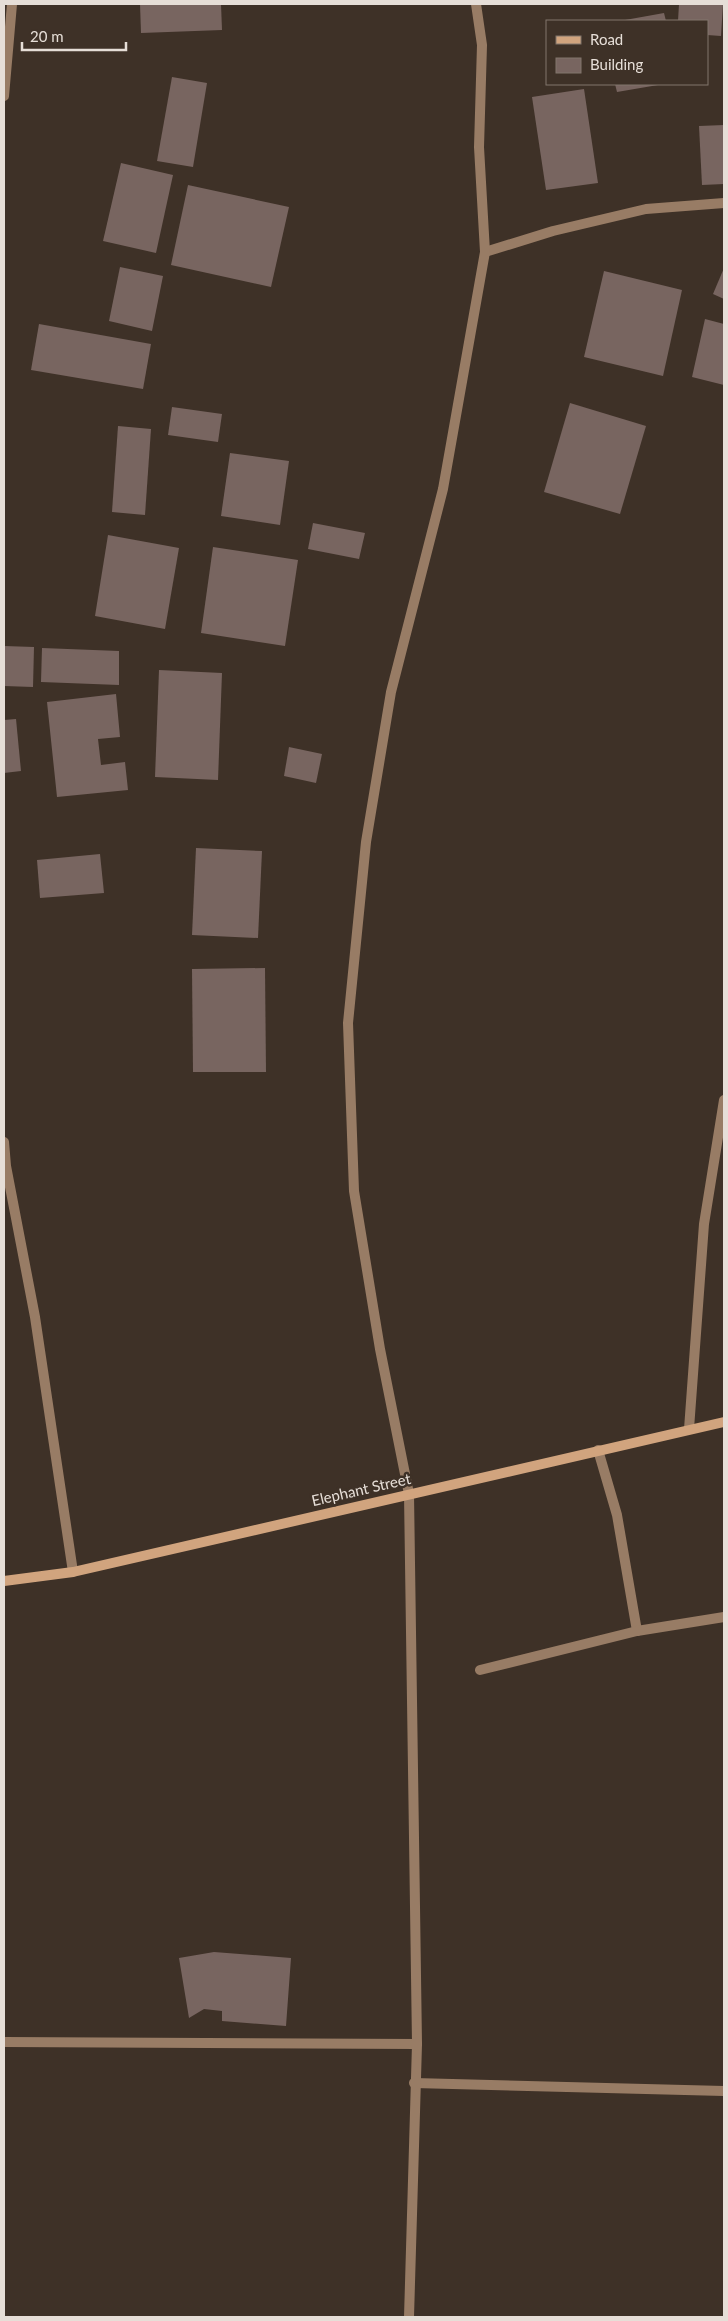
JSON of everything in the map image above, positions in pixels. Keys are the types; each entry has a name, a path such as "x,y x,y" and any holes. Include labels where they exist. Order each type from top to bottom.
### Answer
{"main road":[{"name":"Elephant Street","path":"4,1581 73,1572 689,1428 724,1422"}],"street":[{"path":"4,96 12,4"},
{"path":"409,2317 416,2044 409,1494 380,1349 354,1192 348,1023 366,842 391,692 444,489 485,252 479,147 482,45 476,4"},
{"path":"485,252 553,231 646,209 724,202"},
{"path":"689,1428 704,1224 724,1100"},
{"path":"4,1142 5,1166 35,1317 73,1572"},
{"path":"598,1450 617,1515 637,1631"},
{"path":"480,1670 637,1631 724,1617"},
{"path":"4,2042 416,2044"},
{"path":"414,2083 724,2091"}],"building":[{"path":"140,4 221,4 222,30 141,33"},
{"path":"679,4 723,4 721,36 708,35 708,20 678,20"},
{"path":"664,13 666,20 625,20"},
{"path":"172,77 207,83 193,167 157,161"},
{"path":"615,85 658,85 617,92"},
{"path":"584,89 598,183 546,190 532,97"},
{"path":"724,125 724,184 702,185 699,126"},
{"path":"121,163 173,175 156,253 103,241"},
{"path":"188,185 289,207 271,287 171,265"},
{"path":"120,267 163,276 152,331 109,321"},
{"path":"724,268 724,299 713,294"},
{"path":"604,271 682,290 663,376 584,357"},
{"path":"705,319 724,324 724,385 692,377"},
{"path":"39,324 151,344 143,389 31,370"},
{"path":"570,403 646,426 620,514 544,492"},
{"path":"172,407 222,414 218,442 168,435"},
{"path":"118,426 151,429 145,515 112,512"},
{"path":"230,453 289,461 280,525 221,516"},
{"path":"313,523 365,533 359,559 308,549"},
{"path":"108,535 179,548 165,629 95,616"},
{"path":"213,547 298,560 285,646 201,633"},
{"path":"4,646 34,647 33,687 4,686"},
{"path":"42,648 119,651 119,685 41,682"},
{"path":"159,670 222,673 218,780 155,777"},
{"path":"116,694 120,737 98,739 101,765 125,762 128,790 57,797 47,702"},
{"path":"16,719 21,771 4,773 4,720"},
{"path":"289,747 322,754 316,783 284,776"},
{"path":"196,848 262,851 258,938 192,935"},
{"path":"100,854 104,893 40,898 37,860"},
{"path":"265,968 266,1072 193,1072 192,969"},
{"path":"214,1952 291,1958 286,2026 222,2021 222,2011 204,2009 189,2018 179,1958"}]}
